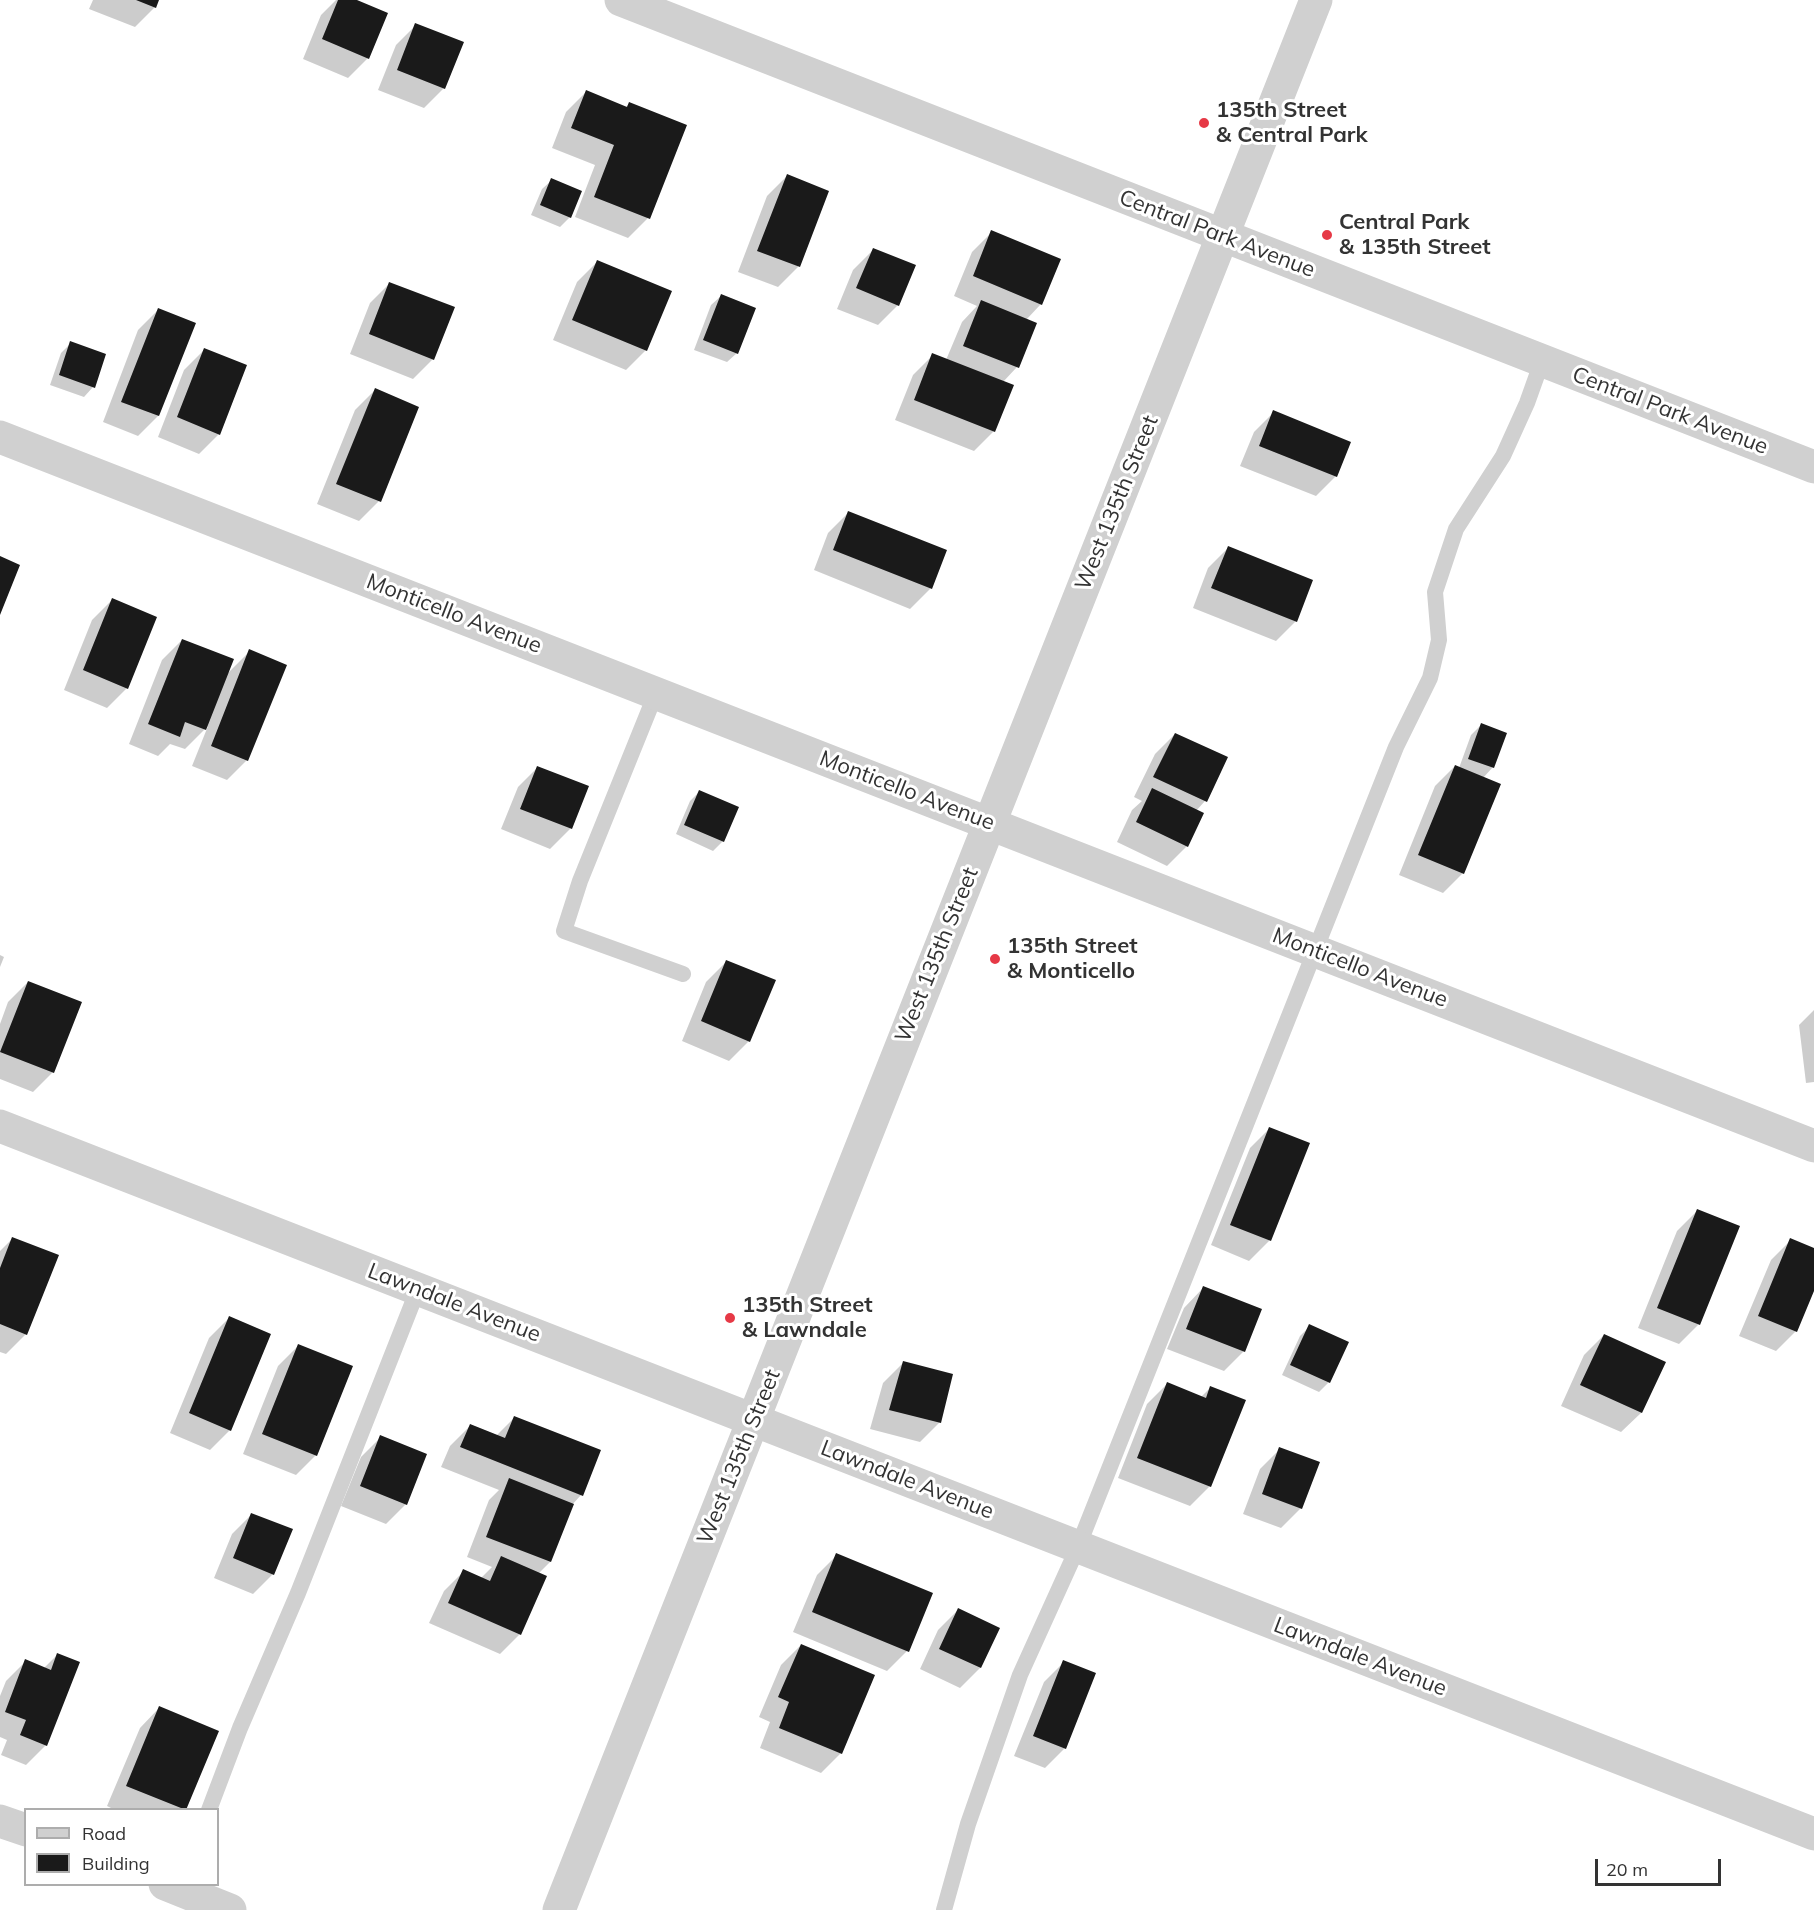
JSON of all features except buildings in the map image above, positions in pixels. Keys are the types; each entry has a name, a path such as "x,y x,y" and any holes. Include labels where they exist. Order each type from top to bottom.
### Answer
{"street":[{"name":"Central Park Avenue","path":"621,0 1814,467"},
{"name":"West 135th Street","path":"559,1910 1316,0"},
{"name":"Monticello Avenue","path":"0,437 1814,1146"},
{"name":"Lawndale Avenue","path":"0,1126 1814,1834"},
{"path":"0,1821 24,1829"},
{"path":"174,1886 230,1910"}],"lane":[{"path":"944,1910 968,1824 1002,1724 1046,1615 1078,1547 1396,747 1430,678 1439,640 1435,592 1456,529 1503,456 1527,403 1542,361"},
{"path":"656,693 580,882 564,931 683,974"},
{"path":"209,1808 298,1593 418,1289"}],"place":[{"name":"135th Street & Central Park","path":"1204,123"},
{"name":"Central Park & 135th Street","path":"1327,235"},
{"name":"135th Street & Monticello","path":"995,959"},
{"name":"135th Street & Lawndale","path":"730,1318"}]}
